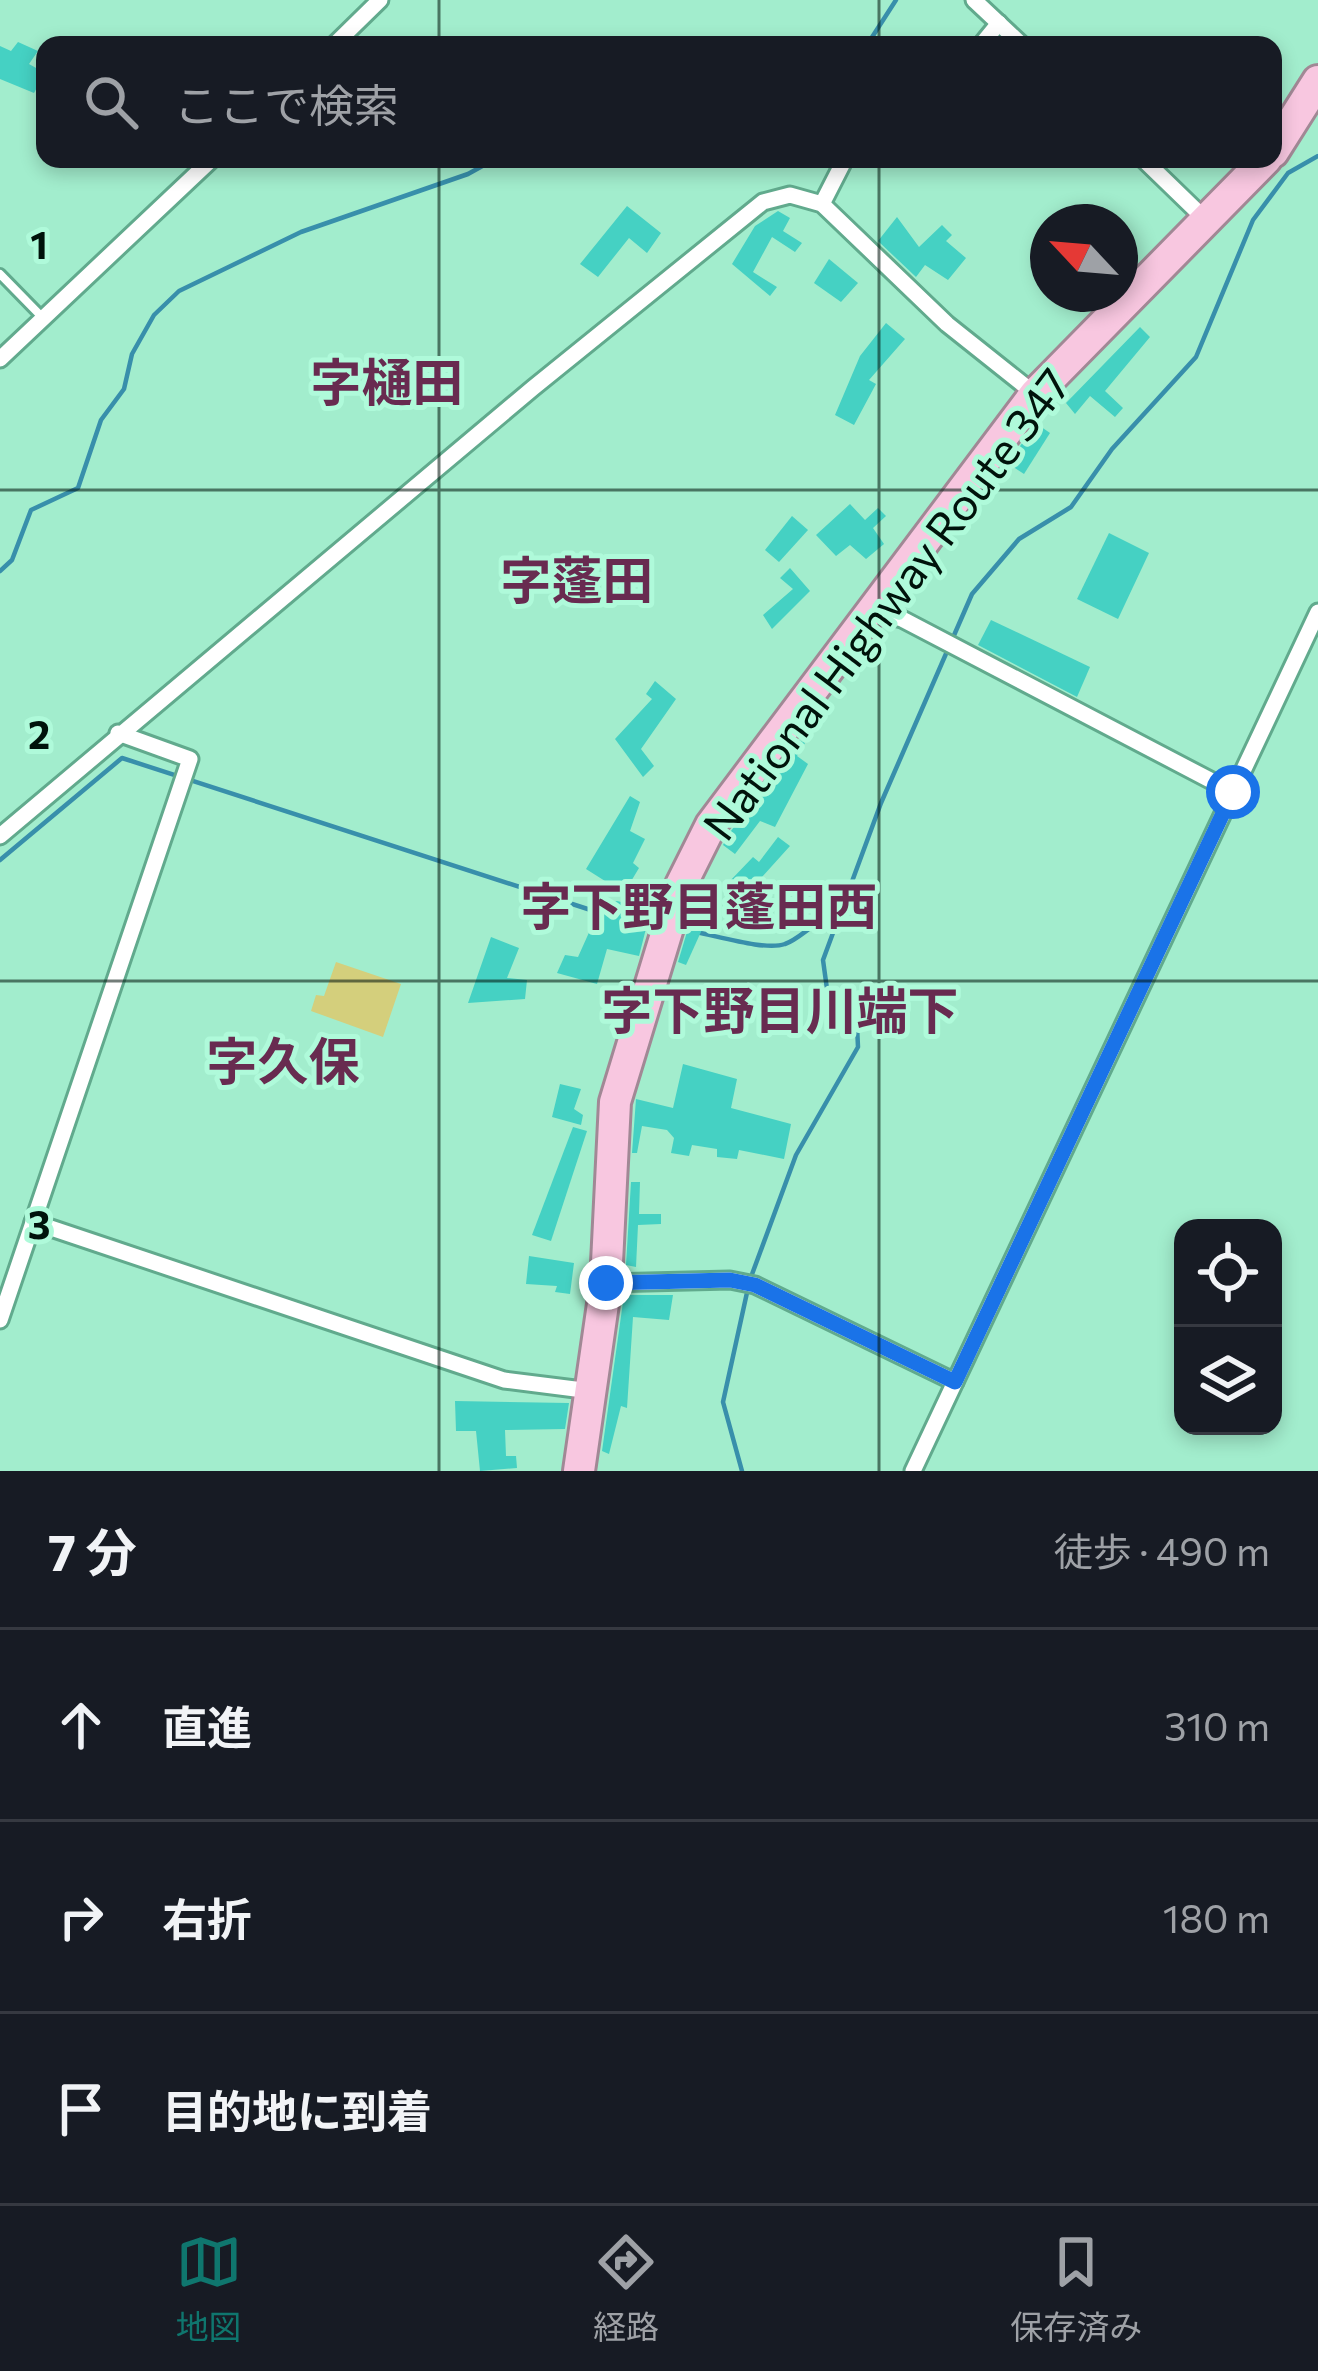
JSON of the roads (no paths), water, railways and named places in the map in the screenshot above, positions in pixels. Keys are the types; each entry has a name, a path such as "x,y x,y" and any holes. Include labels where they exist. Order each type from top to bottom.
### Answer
{"highway":[{"path":"1282,138 1318,81"},
{"name":"National Highway Route 347","path":"579,1471 606,1283 615,1102 681,885 711,825 868,610 1035,394 1257,168"}],"street":[{"path":"343,36 380,0"},
{"path":"974,0 1013,36"},
{"path":"988,36 999,23"},
{"path":"0,359 202,168"},
{"path":"822,203 840,168"},
{"path":"1152,168 1207,221"},
{"path":"0,836 753,207 790,195 822,203 947,324 1035,394"},
{"path":"868,610 902,619 1233,792"},
{"path":"913,1471 1318,612"},
{"path":"0,1320 190,759 118,733"},
{"path":"33,1222 503,1380 592,1391"},
{"path":"606,1283 748,1284 955,1382"}],"lane":[{"path":"0,274 42,317"}],"waterway":[{"path":"873,36 896,0"},
{"path":"751,1277 796,1155 858,1047 857,1026 827,989 823,960 881,803 972,594 1019,539 1071,507 1112,449 1196,357 1253,220 1288,173 1318,156"},
{"path":"0,571 12,560 31,510 78,488 101,420 124,389 132,354 154,315 179,291 301,232 479,168"},
{"path":"0,860 122,758 603,914"},
{"path":"678,929 775,946 818,923 834,927"},
{"path":"742,1471 723,1402 748,1288"}],"district":[{"name":"字樋田","path":"387,380"},
{"name":"字蓬田","path":"577,578"},
{"name":"字下野目蓬田西","path":"699,904"},
{"name":"字下野目川端下","path":"780,1008"},
{"name":"字久保","path":"283,1059"}]}
